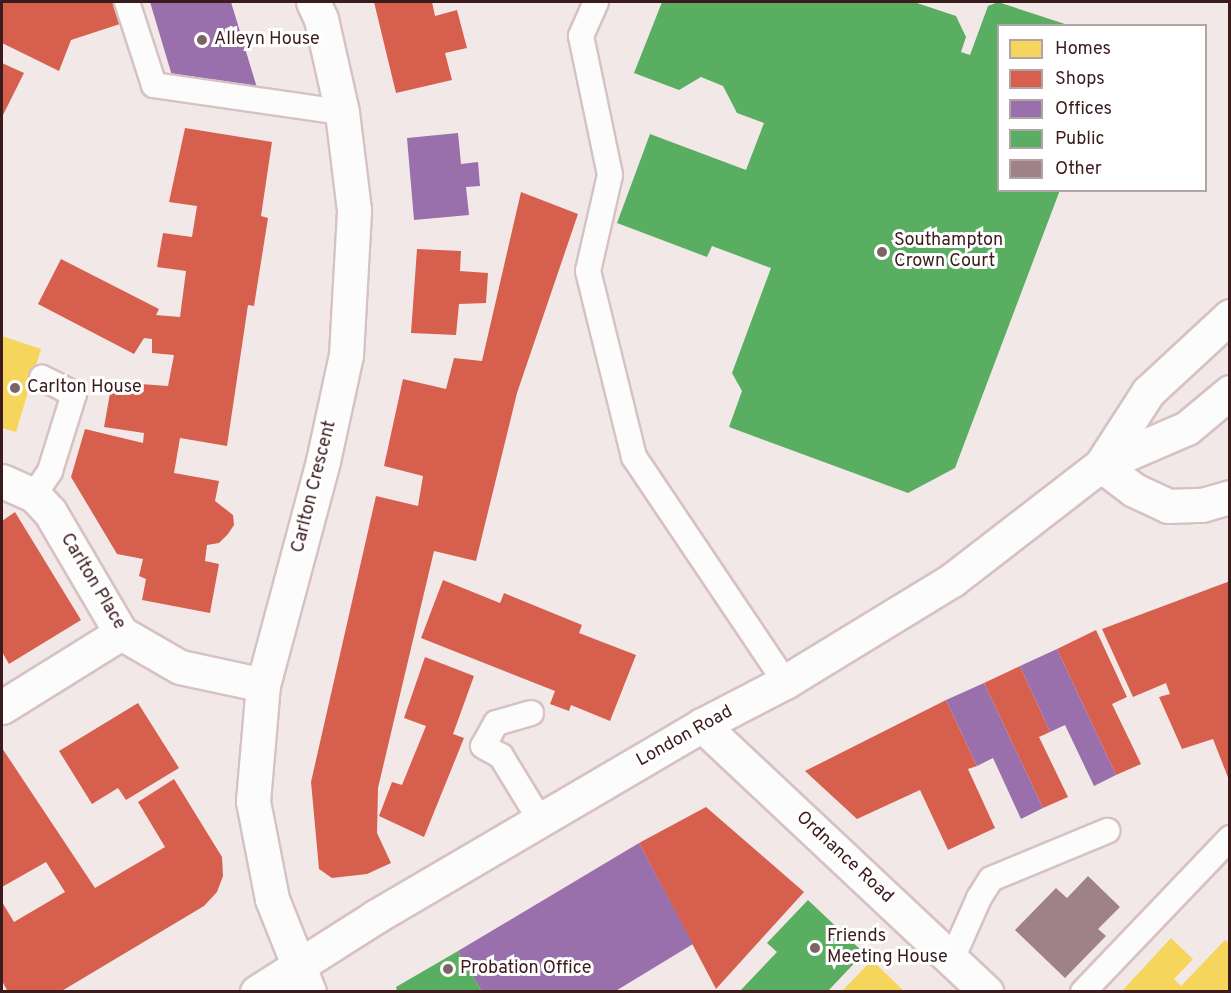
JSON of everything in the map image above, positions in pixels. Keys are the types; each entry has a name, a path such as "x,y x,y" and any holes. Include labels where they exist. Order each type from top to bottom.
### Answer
{"street":[{"name":"Carlton Crescent","path":"303,980 272,899 253,801 263,685 323,461 346,355 354,210 342,112 313,2"},
{"name":"London Road","path":"1101,465 1148,392 1230,316"},
{"name":"London Road","path":"256,992 303,980 540,820 702,725 785,682 982,560 1101,465 1187,428 1230,392"},
{"path":"1101,465 1134,490 1168,506 1202,505 1230,497"},
{"name":"Carlton Place","path":"2,482 34,495 50,512 121,633 180,667 263,685"},
{"path":"2,707 121,633"},
{"name":"Ordnance Road","path":"702,725 986,992"}],"lane":[{"path":"127,2 154,85 342,112"},
{"path":"596,2 581,36 610,175 588,271 634,457 785,682"},
{"path":"34,495 50,471 74,394 42,378"},
{"path":"531,713 496,723 483,746 501,756 540,820"},
{"path":"952,959 979,898 991,879 1107,831"},
{"path":"1083,992 1230,838"}],"building: Homes":[{"name":"Carlton House","path":"2,336 41,349 16,432 2,428"},
{"path":"1171,938 1193,959 1174,979 1181,986 1225,940 1230,944 1230,992 1121,992"},
{"path":"872,960 905,992 841,992"}],"building: Shops":[{"path":"2,2 116,2 123,23 71,40 59,71 2,43"},
{"path":"374,2 432,2 435,16 457,10 467,48 445,53 452,80 396,93"},
{"path":"2,63 24,73 2,117"},
{"path":"185,128 272,142 261,216 268,218 254,306 248,305 227,446 180,438 174,473 219,481 215,501 233,515 234,525 228,534 219,543 207,545 205,561 219,564 210,613 142,600 146,579 139,576 143,559 117,554 71,477 85,429 143,443 144,433 104,427 112,382 168,386 174,355 152,353 152,339 144,338 134,354 38,304 61,259 159,309 156,315 180,317 186,271 157,267 163,233 192,237 197,206 169,202"},
{"path":"521,192 578,214 517,393 476,561 434,551 378,788 377,833 391,863 367,874 332,878 319,869 311,782 376,496 418,506 423,476 384,466 403,379 446,389 454,358 482,361"},
{"path":"417,249 461,251 460,271 488,273 486,303 459,304 456,335 411,333"},
{"path":"15,512 81,620 9,664 2,652 2,521"},
{"path":"443,580 500,603 504,593 582,625 579,633 636,655 610,721 571,705 569,711 550,704 555,691 421,638"},
{"path":"1230,581 1229,780 1213,739 1182,749 1159,697 1170,694 1166,683 1133,697 1102,629"},
{"path":"1096,630 1127,697 1112,704 1141,764 1116,775 1057,649"},
{"path":"425,657 474,676 453,734 464,738 424,837 379,816 392,782 402,785 426,726 404,718"},
{"path":"1020,666 1050,732 1039,737 1068,797 1043,808 984,683"},
{"path":"946,700 977,766 968,769 995,828 948,850 920,790 857,819 805,771"},
{"path":"138,703 179,768 126,800 118,788 92,804 59,751"},
{"path":"2,748 95,888 165,847 138,802 174,779 222,857 223,876 217,892 204,906 60,992 8,992 2,981 2,902 14,922 65,892 46,862 2,887"},
{"path":"706,807 804,892 716,989 639,843"}],"building: Offices":[{"name":"Alleyn House","path":"150,2 231,2 258,91 173,79"},
{"path":"458,133 461,164 478,162 480,186 466,187 469,215 414,220 407,138"},
{"path":"1057,649 1116,775 1094,786 1065,725 1050,732 1020,666"},
{"path":"984,683 1043,808 1021,819 993,758 977,766 946,700"},
{"path":"639,843 693,944 614,992 482,992 458,951"}],"building: Public":[{"name":"Southampton Crown Court","path":"662,2 914,2 956,16 966,37 961,52 970,55 988,6 998,2 1065,24 997,24 997,192 1059,192 955,468 908,493 729,427 742,391 732,373 771,268 712,246 707,257 617,223 650,134 746,170 764,123 737,113 723,86 701,77 679,90 634,73"},
{"name":"Friends Meeting House","path":"808,900 864,953 827,992 739,992 777,952 767,943"},
{"name":"Probation Office","path":"458,951 482,992 397,992 396,987"}],"building: Other":[{"path":"1088,876 1120,907 1098,929 1106,936 1065,978 1015,930 1056,888 1067,898"}],"place":[{"name":"Alleyn House","path":"202,40"},
{"name":"Southampton Crown Court","path":"882,252"},
{"name":"Carlton House","path":"15,388"},
{"name":"Friends Meeting House","path":"815,948"},
{"name":"Probation Office","path":"448,969"}]}
